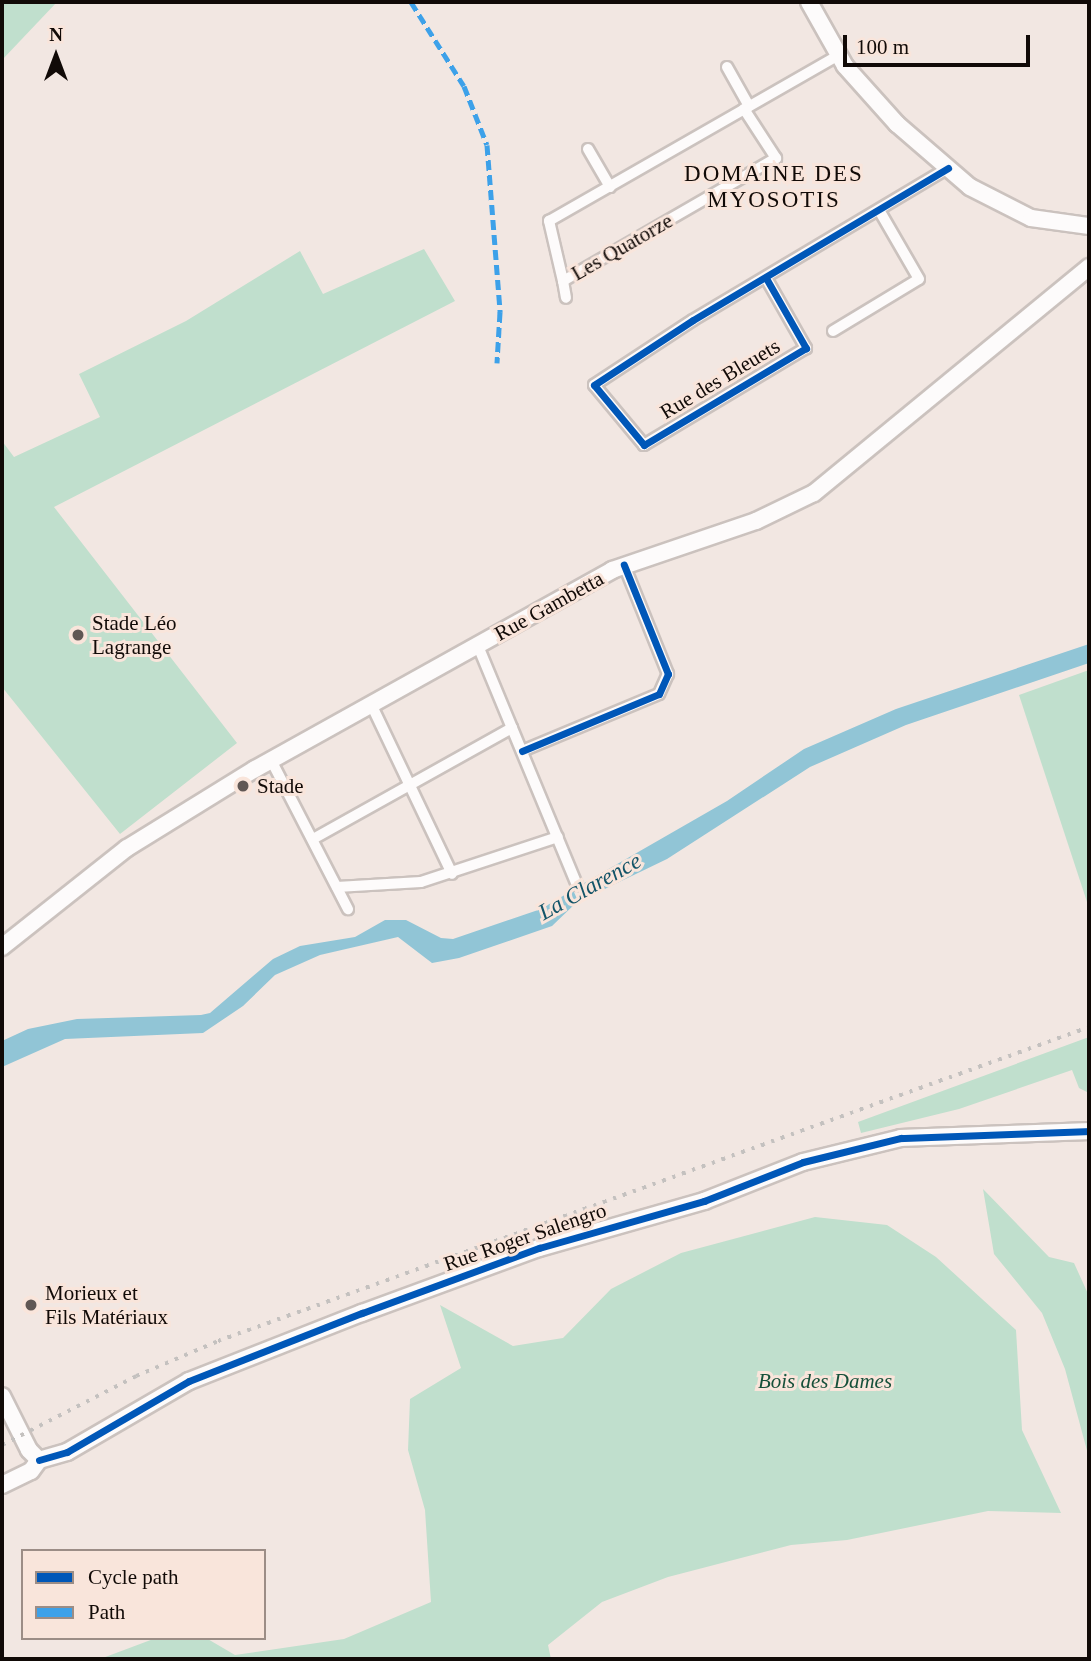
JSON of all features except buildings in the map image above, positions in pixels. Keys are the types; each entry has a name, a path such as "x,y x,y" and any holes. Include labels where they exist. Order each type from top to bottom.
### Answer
{"street":[{"path":"809,2 837,56 897,124 970,187 1031,218 1089,226"},
{"name":"Les Quatorze","path":"566,298 549,221 837,56"},
{"name":"Les Quatorze","path":"563,281 776,159 727,67"},
{"path":"587,149 610,187"},
{"name":"Rue des Bleuets","path":"765,278 806,348 644,445 594,385 765,278 948,168"},
{"path":"833,331 919,279 879,211"},
{"name":"Rue Gambetta","path":"2,947 136,842 271,760 371,704 624,565 756,522 814,493 1089,267"},
{"path":"522,751 659,694 668,674 624,565"},
{"path":"478,646 577,885"},
{"path":"371,704 452,874"},
{"path":"313,839 512,728"},
{"path":"271,760 348,909"},
{"path":"337,887 421,883 558,836"},
{"name":"Rue Roger Salengro","path":"2,1485 31,1471 39,1460 67,1452 189,1381 362,1313 539,1248 704,1201 803,1163 901,1138 1089,1131"},
{"path":"2,1396 7,1421 39,1460"}],"green space":[{"path":"2,2 57,2 2,60"},
{"path":"424,249 455,301 54,507 237,743 120,834 2,687 2,441 14,457 100,417 79,374 186,321 300,251 323,294"},
{"path":"1089,670 1089,908 1019,695"},
{"path":"1089,1037 1089,1093 1079,1088 1072,1070 959,1109 861,1133 858,1122"},
{"path":"983,1189 1049,1257 1074,1263 1089,1296 1089,1458 1065,1369 1042,1313 994,1254"},
{"name":"Bois des Dames","path":"815,1217 887,1225 936,1257 1016,1330 1022,1430 1061,1513 988,1511 847,1540 791,1545 668,1577 602,1602 548,1645 551,1659 100,1659 151,1640 209,1640 235,1655 344,1639 431,1602 425,1510 408,1450 410,1399 461,1368 440,1305 513,1346 563,1338 611,1289 681,1253"}],"water":[{"name":"La Clarence","path":"1089,644 1089,663 906,725 810,767 667,859 584,899 579,886 727,801 804,749 896,709"},
{"path":"573,890 578,901 552,926 459,958 432,963 398,937 320,955 275,975 243,1006 203,1033 65,1039 2,1067 2,1041 28,1029 77,1019 210,1013 273,959 300,946 355,937 385,920 406,920 441,938 453,939 541,909"}],"railway":[{"path":"2,1445 136,1376 218,1341 1089,1027"}],"marked path":[{"path":"411,2 464,86 487,145 500,312 497,363"}],"cycle path":[{"path":"766,278 806,348 644,445 594,385 693,320 948,168"},
{"path":"522,751 659,694 668,674 624,565"},
{"path":"39,1460 67,1452 189,1381 362,1313 539,1248 704,1201 803,1162 901,1138 1089,1131"}],"place":[{"name":"Stade Léo Lagrange","path":"78,635"},
{"name":"Stade","path":"243,786"},
{"name":"Morieux et Fils Matériaux","path":"31,1305"}],"district":[{"name":"DOMAINE DES MYOSOTIS","path":"774,187"}]}
